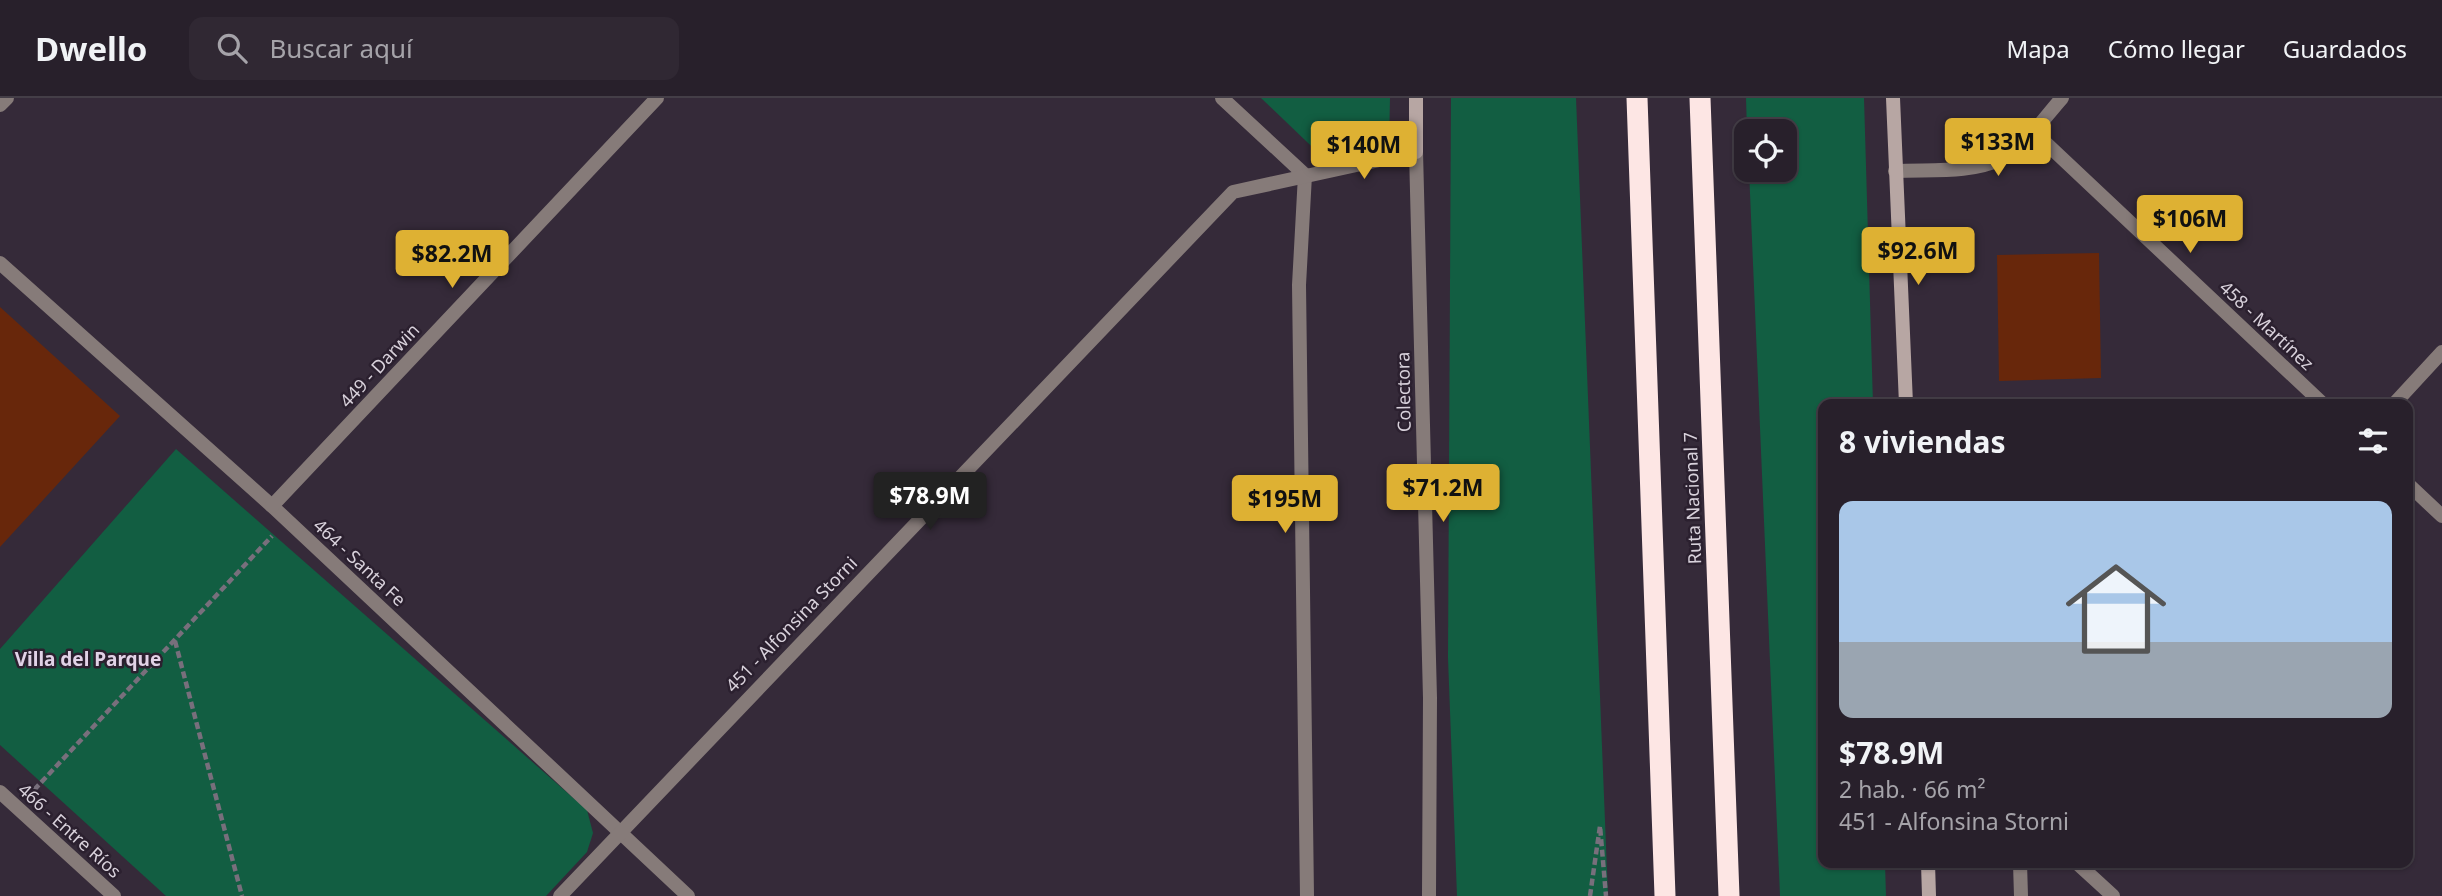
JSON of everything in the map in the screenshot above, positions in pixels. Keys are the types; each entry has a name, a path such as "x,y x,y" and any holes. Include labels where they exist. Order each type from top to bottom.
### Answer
{"highway":[{"path":"1637,98 1665,896"},
{"name":"Ruta Nacional 7","path":"1700,98 1729,896"}],"street":[{"path":"0,105 7,98"},
{"name":"449 - Darwin","path":"272,506 657,98"},
{"path":"1222,98 1304,175 1299,285 1307,896"},
{"name":"Colectora","path":"1416,98 1430,698 1430,896"},
{"path":"1893,98 1906,399"},
{"path":"1895,171 1979,167 2003,158 2062,98"},
{"name":"458 - Martínez","path":"2032,130 2318,399"},
{"name":"451 - Alfonsina Storni","path":"560,896 619,831 1233,192 1416,152"},
{"name":"464 - Santa Fe","path":"0,263 272,506 688,896"},
{"path":"2399,399 2442,352"},
{"path":"2413,489 2442,516"},
{"name":"466 - Entre Ríos","path":"0,792 114,896"},
{"path":"1928,868 1929,896"},
{"path":"2020,868 2021,896"},
{"path":"2082,868 2113,896"}],"path":[{"path":"17,809 287,520"},
{"path":"174,640 242,896"},
{"path":"1590,896 1600,826 1606,896"}],"green space":[{"path":"1261,98 1390,98 1389,147 1332,166"},
{"path":"1451,98 1576,98 1608,896 1457,896 1448,658"},
{"path":"1746,98 1864,98 1873,399 1818,399 1818,868 1885,868 1886,896 1780,896 1750,182 1797,182 1797,119 1747,119"},
{"path":"176,449 587,810 593,833 587,852 546,896 166,896 0,745 0,649"}],"building":[{"path":"2099,253 2101,378 1999,381 1997,255"},
{"path":"0,307 120,416 0,547"}],"district":[{"name":"Villa del Parque","path":"88,659"}]}
